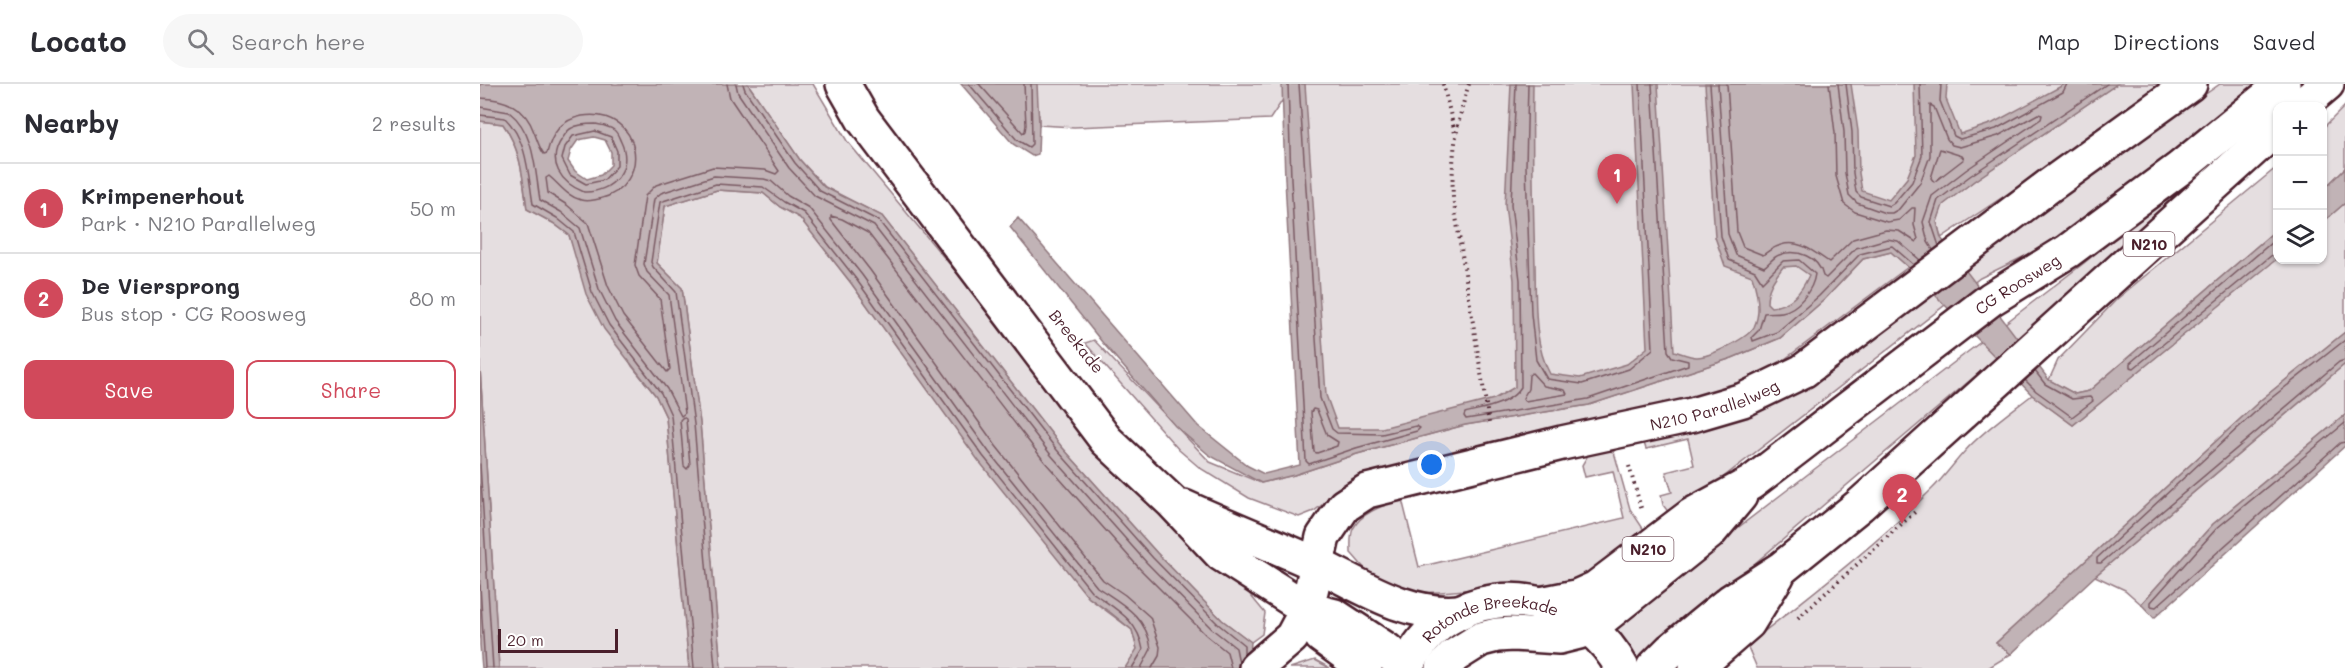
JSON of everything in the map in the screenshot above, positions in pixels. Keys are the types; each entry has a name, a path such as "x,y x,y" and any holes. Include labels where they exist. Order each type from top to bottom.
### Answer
{"main road":[{"path":"843,84 863,119 1106,440 1172,502 1221,554 1307,609 1335,616 1387,650 1405,668"},
{"name":"N210 Parallelweg","path":"1259,665 1292,637 1307,609 1323,537 1344,506 1366,491 1562,443 1692,416 1743,400 1803,371 2050,185 2190,84"},
{"name":"CG Roosweg","path":"1541,604 1576,597 1596,588 1692,514 1751,483 1991,299 2068,251 2180,168 2283,84"},
{"path":"2306,102 2327,84"},
{"name":"N210","path":"1653,668 1671,650 1731,601 1782,568 1860,505 2273,131"},
{"name":"CG Roosweg","path":"1588,627 1600,620 1709,533 1751,483"},
{"path":"1172,502 1407,607 1429,613 1460,612"},
{"name":"N210","path":"1696,668 1748,623 1782,568"},
{"name":"Rotonde Breekade","path":"1405,668 1422,641 1433,630 1460,612 1483,604 1508,601 1541,604 1567,612 1588,627 1610,649 1622,668"},
{"path":"1307,609 1322,636 1365,668"},
{"name":"Rotonde Breekade","path":"1443,668 1454,656 1481,639 1513,634 1560,637 1588,627"}],"path":[{"path":"1443,84 1455,137"},
{"path":"1469,84 1455,137 1451,163 1453,198 1490,429"},
{"path":"1795,621 1917,510"}],"shaded area":[{"path":"748,84 813,84 847,141 1061,398 1214,551 1265,613 1262,634 1251,642 1222,620 1157,553 1061,446 882,216 825,187 800,160"},
{"path":"997,84 2095,84 1748,345 1316,455 1292,100 1282,101 1270,119 1074,127 1039,125 1039,115"},
{"path":"2117,84 2161,84 2078,147 1941,238 1937,222 1942,205"},
{"path":"2220,84 2258,84 2070,234 1980,278 1672,517 1663,505 1661,495 1672,492 1666,472 1694,465 1688,439 1646,449 1643,440 1700,429 1736,419 1789,396 1965,262"},
{"path":"2302,84 2309,84 2287,102 2280,102"},
{"path":"2345,106 2345,168 2327,186 2327,156 2327,124"},
{"path":"2273,108 2273,115 2001,354 1639,662 1612,624 2084,263"},
{"path":"480,121 503,124 514,143 520,164 527,209 569,235 577,259 632,366 656,396 666,417 689,668 499,668 480,368"},
{"path":"2273,170 2273,232 2089,391 2075,394 2049,380 2058,360 2117,299"},
{"path":"717,190 763,193 780,207 800,218 851,283 979,460 1089,598 1132,630 1137,649 1152,668 721,668 700,423 682,288 657,263 665,206"},
{"path":"2345,203 2345,332 2262,399 1996,643 2011,654 1988,668 1757,668 1747,645 1842,570 1888,530 1941,480 1972,443 1997,422 2032,395 2073,425 2273,261 2273,264 2327,264 2327,219"},
{"path":"1891,252 1908,267 1765,374 1709,396 1536,432 1378,472 1343,489 1314,511 1299,517 1249,498 1200,468 1179,450 1085,343 1094,340 1210,462 1261,483 1465,425 1589,405 1732,358 1780,338 1824,300 1863,259"},
{"path":"2345,364 2345,415 2213,524 2141,604 2125,590 2095,576"},
{"path":"1604,450 1614,452 1630,509 1648,536 1579,577 1560,583 1542,585 1499,586 1449,592 1417,591 1385,582 1367,571 1351,553 1351,534 1357,523 1374,510 1402,499 1419,567 1624,518 1613,471 1585,477 1582,465 1588,455"},
{"path":"1315,660 1330,668 1290,668"}],"water":[{"path":"480,84 748,84 800,160 824,187 882,216 1061,446 1157,553 1222,620 1251,642 1250,656 1267,668 1125,668 1137,649 1132,630 1088,597 978,460 851,283 800,218 780,207 763,193 717,190 665,206 657,263 682,288 700,423 721,668 689,668 666,417 656,396 604,329 586,294 569,235 527,209 520,164 514,143 503,124 480,121","holes":["594,137 605,140 611,152 611,165 601,175 587,179 575,171 568,161 571,150 578,140"]},
{"path":"961,84 1037,84 1038,154 1032,156 1013,144"},
{"path":"1282,84 1305,84 1326,395 1338,428 1382,428 1494,399 1515,387 1514,280 1505,205 1511,84 1533,84 1536,321 1541,349 1550,374 1580,378 1627,364 1647,348 1634,84 1658,84 1674,351 1688,356 1711,354 1728,346 1754,327 1758,314 1757,295 1752,276 1725,266 1715,237 1705,84 1851,84 1858,131 1862,191 1889,200 1907,178 1916,155 1914,84 1947,84 1946,99 1960,134 1993,123 2065,84 2117,84 1974,181 1943,205 1937,222 1941,238 2049,380 2075,394 2089,391 2273,232 2273,262 2073,425 2032,395 1891,252 1863,259 1824,300 1780,338 1732,358 1589,405 1465,425 1261,483 1209,455 1175,426 1102,342 1010,227 1018,218 1198,426 1248,466 1264,474 1300,465","holes":["1796,266 1809,275 1799,293 1784,304 1771,307 1767,303 1770,288 1783,267"]},
{"path":"2345,168 2345,203 2327,219 2327,210 2327,186"},
{"path":"2345,332 2345,364 2095,576 2011,654 1996,643 2262,399"},
{"path":"480,368 499,668 482,668 480,645"},
{"path":"2345,415 2345,446 2154,618 2141,604 2213,524"}],"place":[{"name":"Krimpenerhout","path":"1617,204"},
{"name":"De Viersprong","path":"1902,524"}]}
